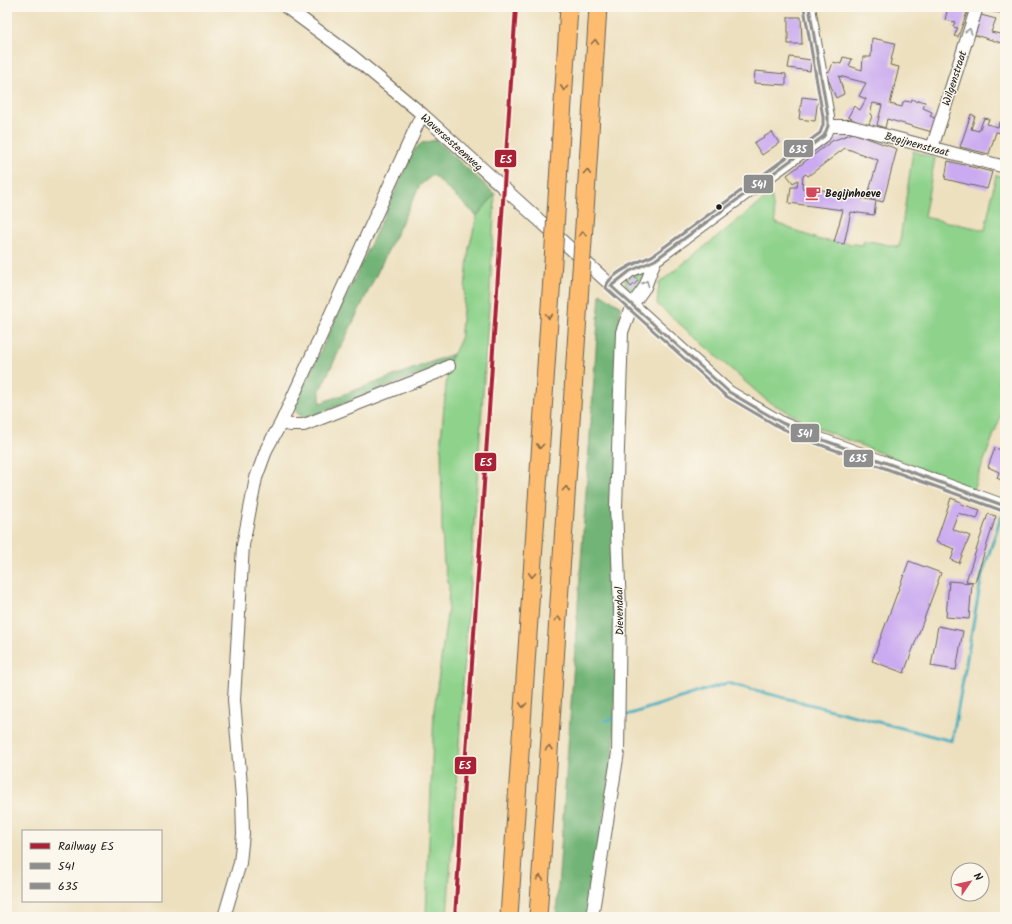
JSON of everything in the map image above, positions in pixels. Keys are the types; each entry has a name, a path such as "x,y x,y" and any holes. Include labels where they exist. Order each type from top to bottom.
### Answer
{"highway":[{"path":"509,917 569,7"},
{"path":"538,917 598,7"}],"street":[{"name":"Waversesteenweg","path":"286,7 351,56 422,114 729,392 782,423 812,436 1005,506"},
{"path":"611,286 630,271 655,260 824,136 828,126 828,117 809,7"},
{"name":"Wilgenstraat","path":"932,148 977,7"},
{"path":"224,917 240,863 243,834 242,798 234,700 242,545 256,478 267,448 281,423 422,114"},
{"name":"Begijnenstraat","path":"828,126 850,126 1005,167"},
{"name":"Dievendaal","path":"592,917 618,752 620,609 616,499 622,332 632,305 644,287 655,260"},
{"path":"281,423 291,425 304,424 449,366"}],"green space":[{"path":"436,140 495,194 477,216 433,175 420,185 320,390 320,403 453,354 449,363 304,419 296,412 295,406 415,149 422,143"},
{"path":"913,151 935,158 924,217 985,230 996,175 1005,177 1005,405 973,490 815,427 766,400 657,304 659,283 771,194 776,223 820,240 863,245 864,240 899,247"},
{"path":"495,194 490,292 447,917 426,917 434,710 448,608 449,585 444,565 442,532 441,438 447,375 449,363 460,341 469,248 477,216"},
{"path":"642,272 642,282 634,289 627,288 625,279"},
{"path":"600,293 620,306 614,745 589,917 556,917"}],"building":[{"path":"948,7 969,7 958,37 954,36 958,28 953,27 955,22 945,20"},
{"path":"987,7 1002,7 1001,13 987,11"},
{"path":"981,15 996,19 991,32 1005,35 1005,44 975,35"},
{"path":"788,17 801,17 802,44 788,44"},
{"path":"872,38 895,43 890,65 899,67 890,104 902,107 903,102 911,102 912,99 917,102 918,100 925,102 923,108 932,112 930,116 937,119 932,132 887,119 885,128 877,125 882,105 873,103 870,114 872,116 868,127 848,117 854,106 860,110 866,99 859,96 866,83 839,76 844,94 836,98 825,72 830,71 833,62 841,64 843,57 852,59 849,66 862,70 863,57 871,57"},
{"path":"790,57 811,60 810,71 788,68"},
{"path":"755,71 786,74 786,85 754,83"},
{"path":"802,97 818,99 815,121 799,119"},
{"path":"971,114 975,116 971,129 979,131 984,118 989,119 987,124 998,127 999,122 1005,124 1003,133 996,132 989,154 960,147"},
{"path":"772,132 779,143 762,155 754,143"},
{"path":"853,133 897,149 883,202 867,198 878,160 845,148 808,176 806,174 803,176 802,188 861,194 860,198 876,201 874,215 851,212 844,244 834,242 843,210 789,203 791,187 797,187 798,180 793,183 787,175 832,141"},
{"path":"948,161 992,172 987,189 945,179"},
{"path":"634,276 638,281 631,287 627,282"},
{"path":"995,448 1005,451 1005,482 997,478 999,472 988,467"},
{"path":"951,498 961,502 961,504 980,510 977,519 958,513 952,529 970,536 959,563 951,560 955,549 936,542"},
{"path":"988,514 996,516 975,582 966,581"},
{"path":"909,561 941,573 904,673 872,661"},
{"path":"949,581 972,583 969,619 946,617"},
{"path":"938,626 963,631 956,670 931,666"}],"waterway":[{"path":"624,716 727,683 952,741 982,575 1001,517"},
{"path":"605,721 615,718"}],"rail line":[{"name":"ES","path":"455,917 516,7"}],"transit line":[{"name":"541","path":"809,7 828,117 828,126 824,136 655,260 630,271 611,286 729,392 782,423 812,436 1005,506"},
{"name":"635","path":"804,8 823,117 823,125 820,133 652,256 633,264 618,273 612,278 606,288 726,396 779,427 810,441 1003,511"}],"place":[{"name":"Begijnhoeve","path":"813,193"}]}
